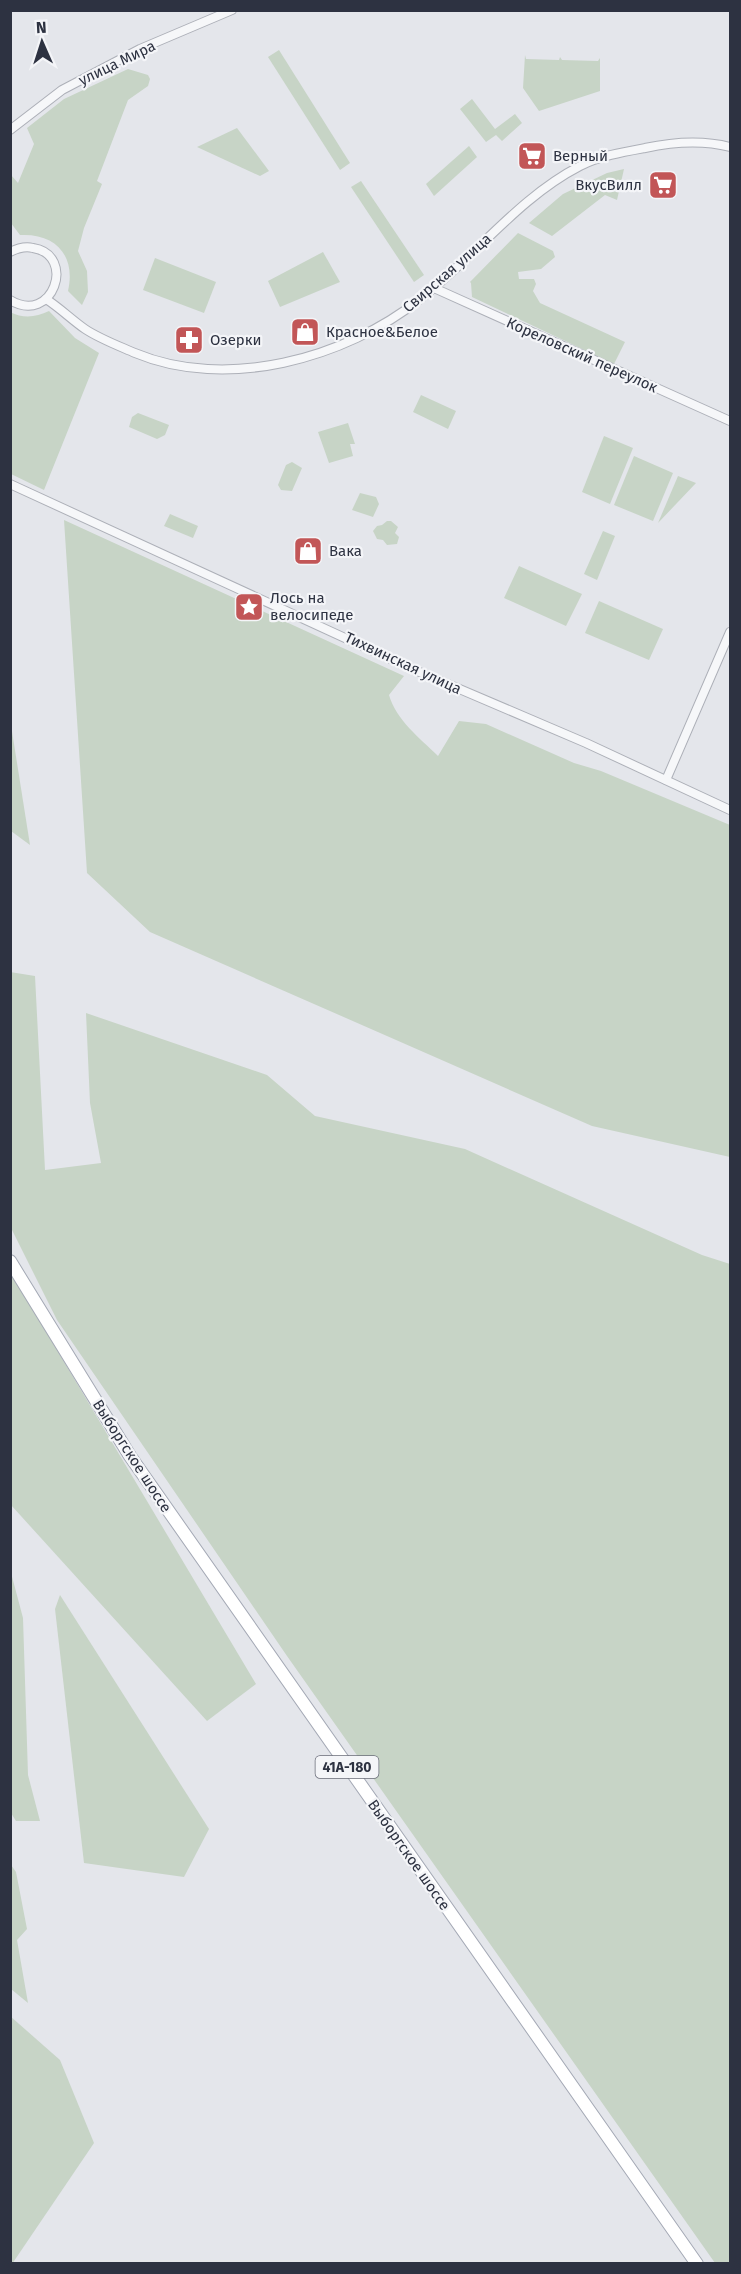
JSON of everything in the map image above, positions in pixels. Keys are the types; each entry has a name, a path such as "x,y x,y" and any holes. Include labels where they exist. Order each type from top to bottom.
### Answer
{"main road":[{"name":"Выборгское шоссе","path":"10,1261 130,1456 697,2264"}],"street":[{"name":"улица Мира","path":"10,130 62,90 140,49 232,10"},
{"name":"Свирская улица","path":"46,299 86,330 137,354 191,368 242,369 276,364 333,349 391,320 434,288 531,199 555,181 597,159 672,142 720,144 730,147"},
{"path":"10,300 24,305 35,305 46,299 54,290 57,278 55,266 49,255 38,249 26,247 12,249"},
{"name":"Кореловский переулок","path":"434,288 730,421"},
{"name":"Тихвинская улица","path":"10,484 416,670 586,743 730,810"},
{"path":"666,780 730,632"}],"green space":[{"path":"279,50 350,163 340,170 268,57"},
{"path":"525,55 526,59 559,60 560,57 562,60 598,61 600,58 600,91 539,111 523,88"},
{"path":"128,69 148,75 150,79 148,86 128,100 97,181 102,184 84,228 78,251 87,271 88,292 82,305 68,291 69,267 60,249 44,238 20,235 11,223 11,175 18,183 34,144 27,128 64,99"},
{"path":"472,99 495,129 515,114 522,123 502,141 496,135 486,142 460,109"},
{"path":"237,128 269,171 260,176 197,147"},
{"path":"469,146 477,157 434,196 426,184"},
{"path":"624,169 617,200 605,195 552,236 529,223 563,194 607,173"},
{"path":"361,181 424,275 414,282 351,187"},
{"path":"518,233 553,251 555,257 541,269 518,272 519,279 534,279 536,284 533,291 540,303 625,342 614,364 472,297 470,282"},
{"path":"323,252 340,282 280,307 268,281"},
{"path":"155,258 216,282 204,313 143,290"},
{"path":"49,311 75,338 99,353 44,490 11,474 10,312 20,316 30,316"},
{"path":"421,395 456,411 448,429 413,412"},
{"path":"138,413 169,425 165,435 157,439 129,427 132,417"},
{"path":"348,423 355,444 350,444 353,456 329,463 318,432"},
{"path":"604,436 633,448 610,504 582,492"},
{"path":"634,456 673,473 653,521 614,505"},
{"path":"292,462 302,468 292,491 281,490 278,485 286,465"},
{"path":"678,476 696,483 658,523"},
{"path":"360,493 376,497 379,504 373,517 352,510"},
{"path":"170,514 198,526 193,538 164,526"},
{"path":"64,520 404,676 389,695 392,704 409,728 438,756 459,721 486,724 574,763 601,771 730,825 730,1157 592,1126 150,932 87,873"},
{"path":"387,521 391,521 398,527 395,533 399,537 397,544 387,545 383,540 377,539 373,531"},
{"path":"603,531 615,536 597,580 584,574"},
{"path":"519,566 582,594 566,626 504,598"},
{"path":"599,601 663,629 649,660 585,633"},
{"path":"11,725 30,845 11,831"},
{"path":"10,972 35,976 45,1170 101,1163 90,1103 86,1013 267,1075 315,1116 465,1149 702,1255 730,1264 730,2263 715,2263 287,1656 57,1320 11,1228"},
{"path":"10,1271 256,1684 207,1721 11,1505"},
{"path":"10,1569 23,1618 28,1775 40,1821 16,1821 11,1813"},
{"path":"60,1595 209,1829 184,1877 84,1863 55,1609"},
{"path":"11,1865 16,1872 27,1929 17,1940 28,2003 11,1989"},
{"path":"10,2016 60,2060 94,2143 12,2264"}],"place":[{"name":"Верный","path":"532,156"},
{"name":"ВкусВилл","path":"663,185"},
{"name":"Красное&Белое","path":"305,332"},
{"name":"Озерки","path":"189,340"},
{"name":"Вака","path":"308,551"},
{"name":"Лось на велосипеде","path":"249,607"}]}
